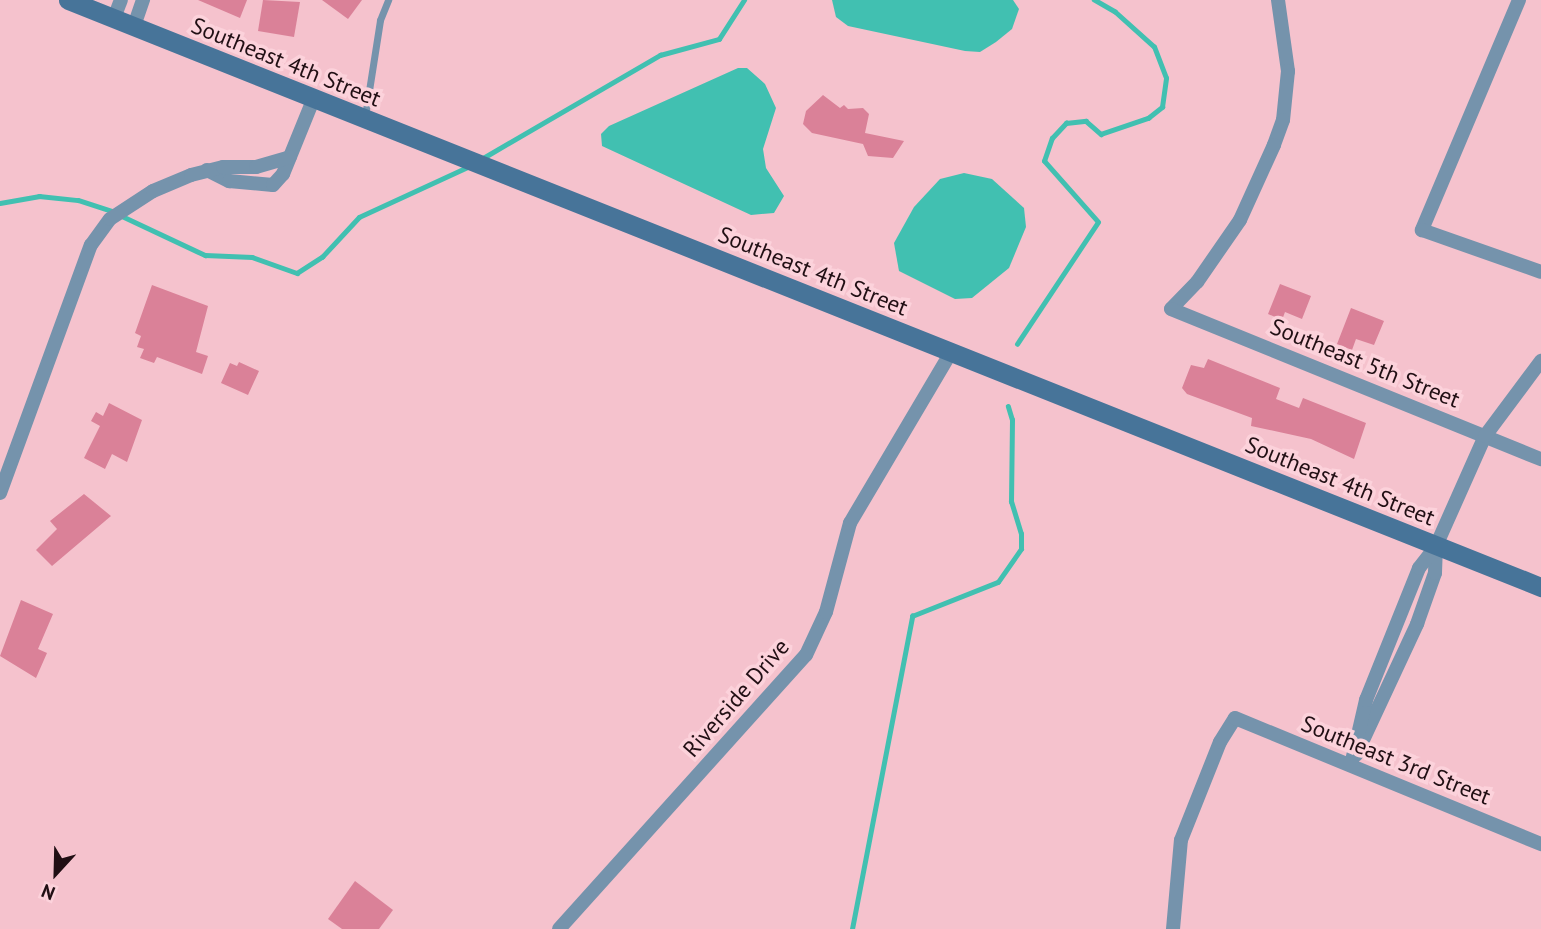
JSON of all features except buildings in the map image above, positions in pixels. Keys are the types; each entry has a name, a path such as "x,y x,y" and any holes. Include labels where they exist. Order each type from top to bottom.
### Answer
{"main road":[{"name":"Southeast 4th Street","path":"68,0 117,9 134,26 313,100 1541,587"}],"street":[{"path":"134,26 143,0"},
{"name":"Southeast 5th Street","path":"1278,0 1288,71 1283,120 1240,220 1197,282 1171,309 1541,458"},
{"path":"1519,0 1422,230 1541,272"},
{"path":"207,170 229,181 267,187 278,181 313,100"},
{"path":"0,493 91,245 110,219 153,191 207,170 256,167 290,157"},
{"name":"Riverside Drive","path":"559,929 806,655 826,612 850,523 951,352"},
{"path":"1350,765 1366,700 1419,568 1436,545 1485,436 1541,361"},
{"name":"Southeast 3rd Street","path":"1173,929 1181,841 1220,742 1235,719 1541,844"}],"lane":[{"path":"364,120 380,20 388,0"}],"shaded area":[{"path":"832,0 1013,0 1019,9 1012,29 980,52 848,26 836,17"},
{"path":"738,68 747,68 765,84 776,108 763,149 766,168 784,196 774,213 751,215 602,146 601,134 609,126"},
{"path":"964,173 992,179 1024,208 1026,227 1009,268 972,298 955,299 899,271 894,243 914,207 940,179"}],"waterway":[{"path":"483,158 660,55 719,39 744,0"},
{"path":"1017,344 1098,222 1044,161 1052,138 1066,123 1086,121 1101,134 1148,118 1162,107 1166,78 1154,47 1115,12 1094,0"},
{"path":"122,216 205,255 252,257 297,273 322,257 359,217 470,166"},
{"path":"0,203 39,196 78,200 115,212"},
{"path":"852,929 912,616 998,582 1021,549 1021,534 1011,502 1012,420 1008,407"}]}
